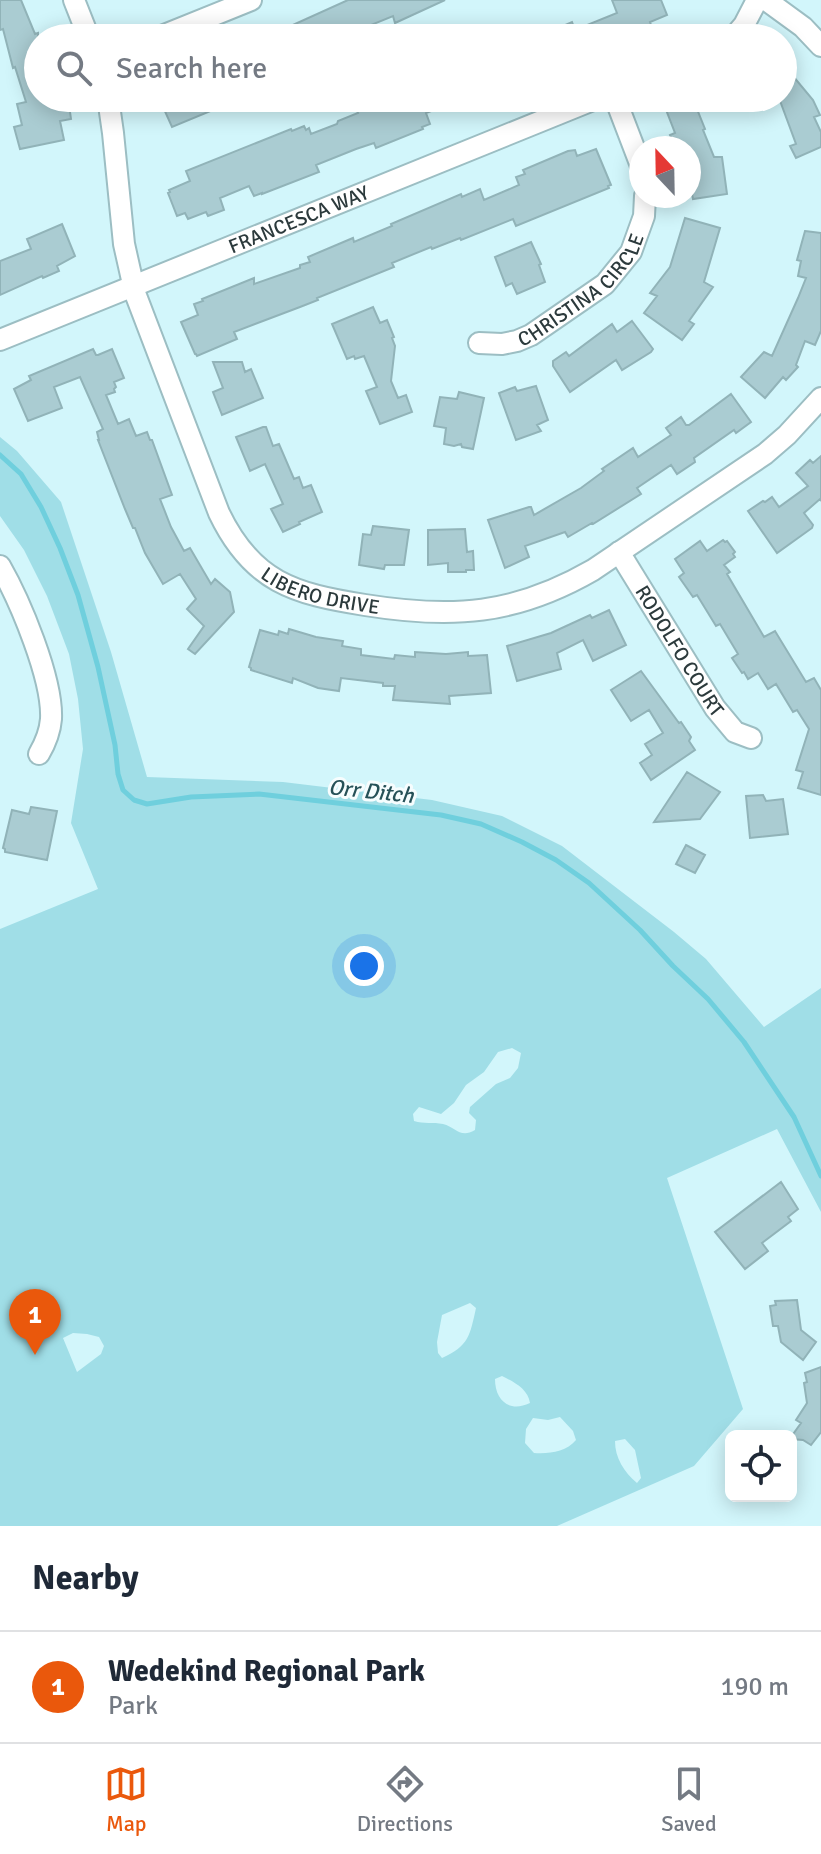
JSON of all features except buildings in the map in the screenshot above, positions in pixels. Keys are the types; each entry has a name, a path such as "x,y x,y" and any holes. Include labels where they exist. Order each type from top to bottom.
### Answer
{"street":[{"path":"74,0 83,24"},
{"path":"192,24 251,0"},
{"path":"745,24 757,0"},
{"path":"766,0 803,27 821,46"},
{"name":"LIBERO DRIVE","path":"110,112 124,244 134,286 228,532 242,552 261,570 304,593 401,611 460,613 502,607 543,595 572,582 765,454 806,417 821,398"},
{"name":"FRANCESCA WAY","path":"0,340 563,112"},
{"path":"620,112 630,136"},
{"name":"CHRISTINA CIRCLE","path":"479,343 502,344 531,335 605,284 631,252 644,208"},
{"name":"RODOLFO COURT","path":"619,552 715,708 735,732 751,738"},
{"path":"0,566 31,633 50,700 49,736 39,754"}],"shaded area":[{"path":"0,437 17,451 61,502 111,652 147,777 283,782 432,800 502,816 562,846 674,932 706,959 764,1027 821,988 821,1212 777,1129 667,1178 743,1409 694,1466 557,1526 0,1526 0,929 98,889 71,823 83,749 69,654 47,596 24,550 0,516","holes":["512,1048 521,1053 518,1068 510,1078 496,1084 470,1107 469,1113 476,1120 475,1130 462,1133 443,1124 414,1121 413,1114 419,1107 441,1114 454,1103 466,1085 484,1072 498,1052","470,1303 476,1308 470,1333 458,1349 442,1358 437,1342 442,1315","73,1333 99,1337 104,1346 101,1354 77,1372 63,1338","502,1376 516,1383 530,1403 522,1406 505,1403 498,1393 495,1379","560,1417 573,1431 576,1440 557,1451 534,1453 525,1443 526,1429 533,1418 548,1420","625,1439 635,1450 641,1478 637,1483 621,1464 615,1441"]}],"waterway":[{"name":"Orr Ditch","path":"0,455 21,474 60,548 78,595 98,667 118,774 123,790 134,800 147,804 191,797 259,794 441,815 481,824 556,860 589,883 708,999 744,1042 794,1117 821,1176"}],"place":[{"name":"Wedekind Regional Park","path":"35,1355"}]}
